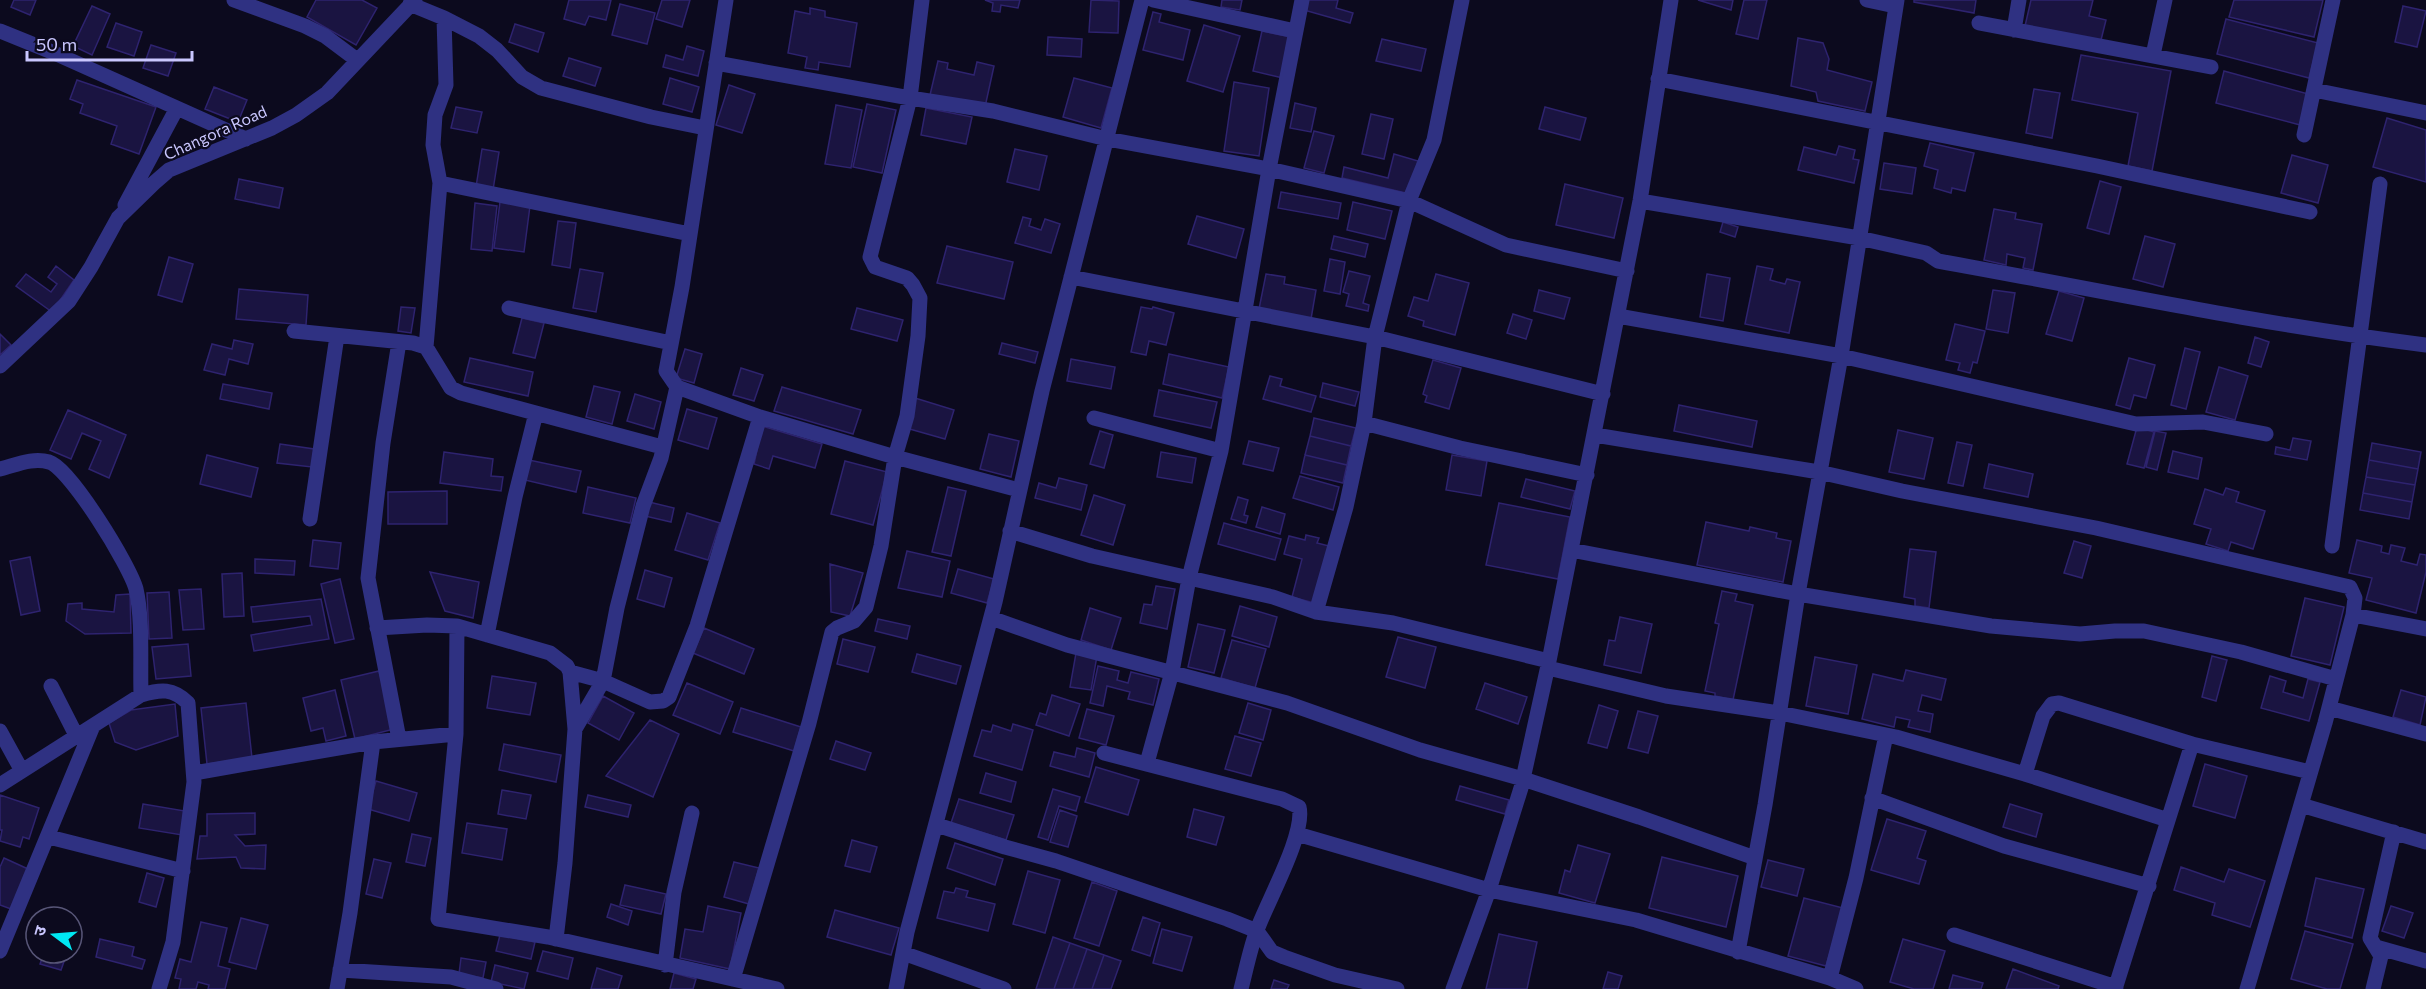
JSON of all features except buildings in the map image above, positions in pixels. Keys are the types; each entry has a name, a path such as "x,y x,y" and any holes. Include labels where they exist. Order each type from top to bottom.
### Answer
{"street":[{"path":"234,0 305,26 325,36 357,60"},
{"path":"725,0 690,234 666,371 677,387 760,417 895,457 1019,490"},
{"path":"733,979 809,723 832,632 854,621 866,607 881,546 895,457 907,416 918,336 920,298 907,278 875,267 870,257 910,98 921,0"},
{"path":"896,989 907,932 991,618 1019,490 1071,277 1142,0"},
{"path":"1153,0 1295,31"},
{"path":"1147,763 1172,672 1189,578 1221,451 1240,350 1243,310 1302,0"},
{"path":"1316,612 1346,507 1364,423 1375,337 1410,201 1434,140 1462,0"},
{"path":"1453,989 1489,890 1523,779 1549,664 1640,201 1671,0"},
{"path":"1738,952 1840,356 1896,3 1867,0"},
{"path":"2014,30 2019,0"},
{"path":"2153,55 2165,0"},
{"path":"2304,135 2333,0"},
{"path":"412,2 479,36 497,50 522,77 541,88 585,101 705,128"},
{"name":"Changora Road","path":"0,366 69,301 92,267 118,218 169,170 246,139 296,115 327,93 412,2"},
{"path":"444,18 446,85 435,115 433,145 440,183 426,347 451,388 475,398 663,447"},
{"path":"1979,23 2211,67"},
{"path":"0,31 246,139"},
{"path":"716,63 993,111 1107,139 1269,169 1410,201 1506,246 1627,271"},
{"path":"1658,79 1878,122 2310,212"},
{"path":"2314,90 2426,113"},
{"path":"118,218 177,108"},
{"path":"440,183 690,234"},
{"path":"2332,546 2380,184"},
{"path":"1640,201 1859,238 1926,254 1938,261 2137,300 2360,337 2426,345"},
{"path":"1071,277 1375,337 1603,394"},
{"path":"509,308 671,343"},
{"path":"1618,316 1840,356 2136,424 2203,422 2266,434"},
{"path":"294,331 426,347"},
{"path":"310,519 337,336"},
{"path":"399,342 383,443 368,578 399,739"},
{"path":"575,729 603,681 634,537 663,447 677,387"},
{"path":"487,635 515,496 536,413"},
{"path":"570,672 603,681 650,702 663,701 669,697 697,626 760,417"},
{"path":"1094,418 1221,451"},
{"path":"1364,423 1460,448 1587,476"},
{"path":"1595,435 1819,472 1902,491 2096,528 2350,587 2354,592 2353,615 2329,708 2247,989"},
{"path":"0,469 34,460 49,461 59,466 76,485 132,577 138,602 141,695"},
{"path":"1011,531 1092,556 1273,597 1316,612 1394,623 1666,696 1780,713 1886,735 2025,774 2168,820"},
{"path":"1571,550 1798,594 2017,629 2080,634 2144,631 2241,652 2336,679"},
{"path":"2353,615 2426,629"},
{"path":"991,618 1066,645 1287,703 1420,750 1523,779 1755,858"},
{"path":"377,628 457,626 550,653 567,666 570,672 575,729 565,863 556,939"},
{"path":"457,626 456,734 438,919 556,939 777,989"},
{"path":"51,686 77,737"},
{"path":"0,785 141,695 171,690 188,703 194,782 173,942 159,989"},
{"path":"2025,774 2043,716 2052,704 2070,705 2192,744 2310,772"},
{"path":"2329,708 2426,734"},
{"path":"0,951 93,726"},
{"path":"0,731 22,771"},
{"path":"194,772 373,742 456,734"},
{"path":"1830,978 1857,878 1886,735"},
{"path":"337,989 357,866 373,742"},
{"path":"1954,935 2116,988 2192,744"},
{"path":"1104,753 1292,803 1299,807 1301,815 1297,834 1257,931 1241,989"},
{"path":"1872,798 2004,846 2149,886"},
{"path":"2301,805 2426,842"},
{"path":"665,965 674,892 692,813"},
{"path":"937,825 1056,861 1257,931 1272,952 1284,957 1335,975 1397,989"},
{"path":"2373,989 2381,956 2370,938 2394,832"},
{"path":"1297,834 1489,890 1636,920 1830,978 1856,989"},
{"path":"49,837 183,871"},
{"path":"2376,947 2426,961"},
{"path":"903,953 1004,989"},
{"path":"340,970 496,989"}]}
